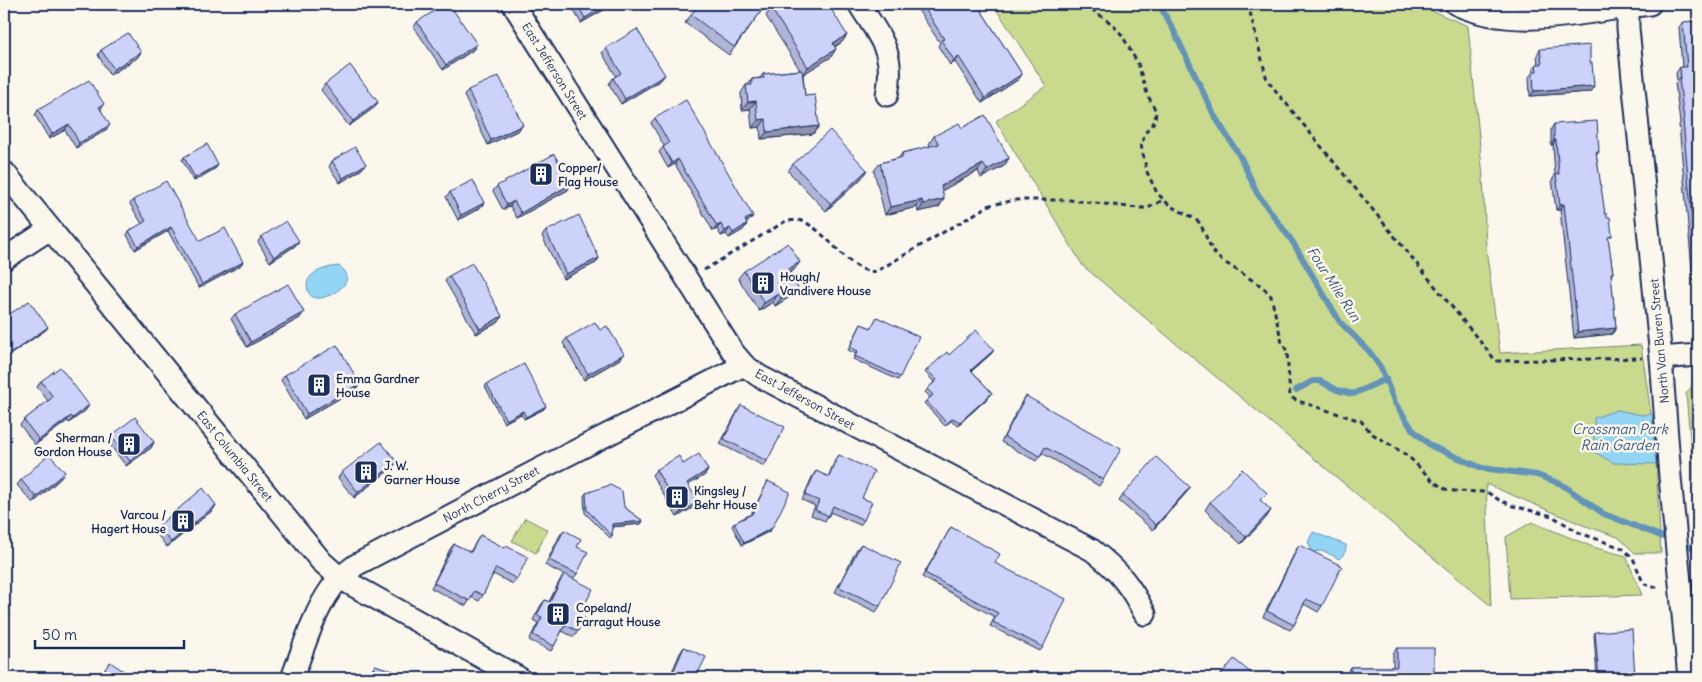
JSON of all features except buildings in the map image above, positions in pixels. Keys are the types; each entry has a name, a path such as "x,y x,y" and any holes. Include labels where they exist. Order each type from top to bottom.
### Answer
{"street":[{"name":"East Jefferson Street","path":"512,4 728,345 744,364 759,376 1092,550 1112,565 1131,588 1144,614"},
{"path":"858,4 886,48 891,70 888,95"},
{"path":"1456,4 1493,16 1526,18 1650,4"},
{"name":"North Van Buren Street","path":"1628,5 1629,47 1661,358 1689,678"},
{"name":"East Columbia Street","path":"4,172 317,557 340,578 519,678"},
{"path":"4,260 50,229"},
{"path":"1661,358 1698,354"},
{"name":"North Cherry Street","path":"292,678 321,605 331,588 340,578 363,561 744,364"}],"path":[{"path":"1084,4 1111,24 1122,35 1138,64 1147,94 1156,111 1155,121 1143,138 1142,152 1147,172 1157,193 1163,200 1200,223 1213,252 1221,260 1263,287 1271,296 1282,343 1287,351 1290,397 1298,402 1360,421 1371,433 1408,456 1433,481 1445,488 1454,491 1487,492 1513,506 1552,516 1580,533 1622,548 1633,558 1645,584 1652,587 1666,587"},
{"path":"1248,4 1268,80 1496,360 1661,358"},
{"path":"701,272 786,221 798,220 810,226 856,266 870,272 877,270 959,221 990,205 1016,200 1070,200 1148,208 1163,200"}],"green space":[{"path":"993,4 1423,4 1430,10 1468,26 1483,177 1486,248 1500,353 1641,345 1655,441 1661,553 1635,553 1618,537 1583,525 1486,484 1491,606 1083,266 996,121 1046,86"},
{"path":"1698,379 1698,524 1686,394"},
{"path":"525,518 548,530 536,553 512,541"},
{"path":"1532,522 1593,547 1626,556 1642,595 1510,599 1506,537"}],"water":[{"path":"339,266 345,272 347,278 341,288 335,293 321,298 310,295 307,286 311,276 321,270"},
{"name":"Crossman Park Rain Garden","path":"1617,410 1642,415 1652,414 1656,464 1614,463 1594,452 1594,418"},
{"path":"1313,532 1346,545 1342,556 1339,559 1326,552 1313,552 1308,542"}],"waterway":[{"name":"Four Mile Run","path":"1159,4 1214,115 1241,158 1257,193 1292,241 1340,322 1369,351 1381,368 1395,403 1413,430 1431,446 1482,468 1537,475 1561,484 1604,514 1671,540"},
{"path":"1296,390 1313,381 1320,381 1337,390 1353,394 1386,379"},
{"name":"Four Mile Run","path":"1681,543 1698,550"}],"place":[{"name":"Copper/ Flag House","path":"541,174"},
{"name":"Hough/ Vandivere House","path":"763,283"},
{"name":"Emma Gardner House","path":"319,385"},
{"name":"Sherman / Gordon House","path":"129,444"},
{"name":"J. W. Garner House","path":"366,472"},
{"name":"Kingsley / Behr House","path":"677,497"},
{"name":"Varcou / Hagert House","path":"183,521"},
{"name":"Copeland/ Farragut House","path":"558,614"}]}
